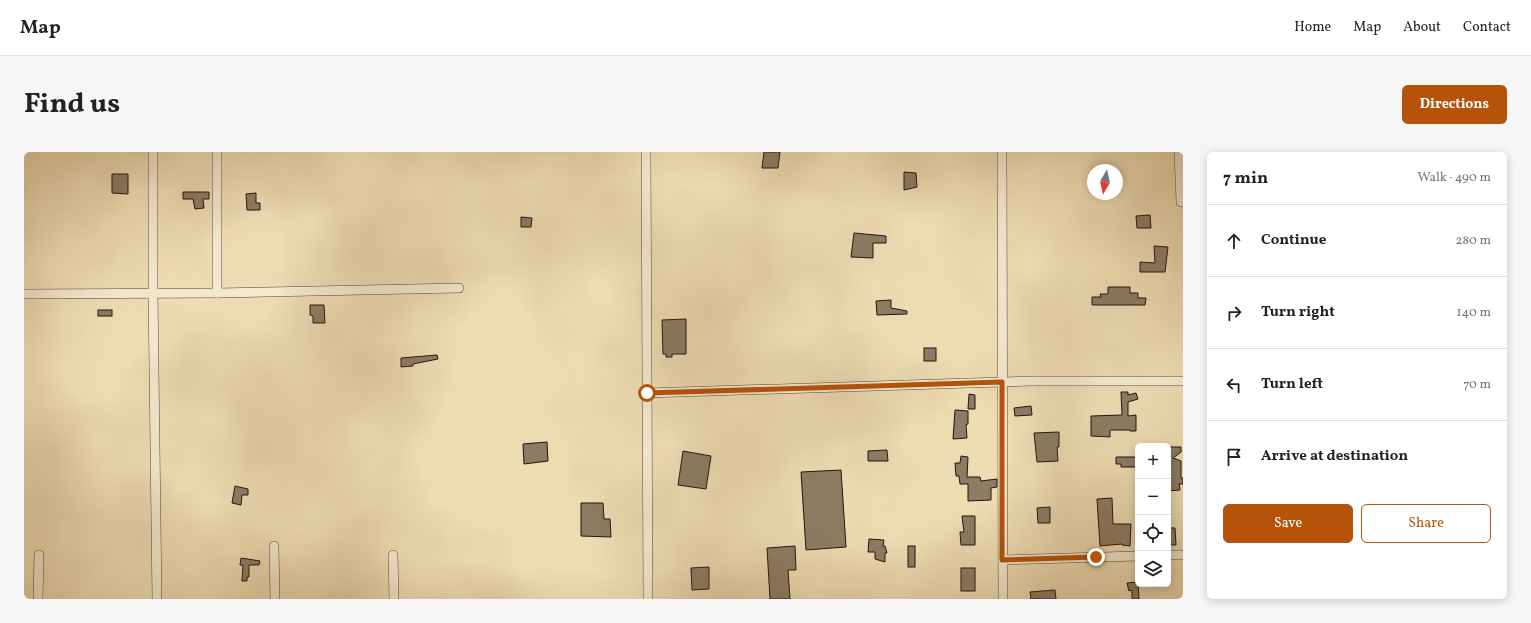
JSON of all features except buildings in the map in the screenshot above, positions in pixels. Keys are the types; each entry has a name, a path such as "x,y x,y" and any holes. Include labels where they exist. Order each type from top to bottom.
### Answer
{"street":[{"path":"153,152 153,292 157,599"},
{"path":"217,152 217,293"},
{"path":"646,152 645,207 648,599"},
{"path":"1002,152 1003,599"},
{"path":"1179,152 1181,202"},
{"path":"24,294 153,292 217,293 459,288"},
{"path":"647,393 1002,382 1183,381"},
{"path":"274,546 275,599"},
{"path":"38,599 39,555"},
{"path":"393,555 394,599"},
{"path":"1171,555 1183,555"},
{"path":"1002,560 1135,556"}],"route":[{"path":"647,393 828,386 1002,382 1002,560 1096,557"}]}
